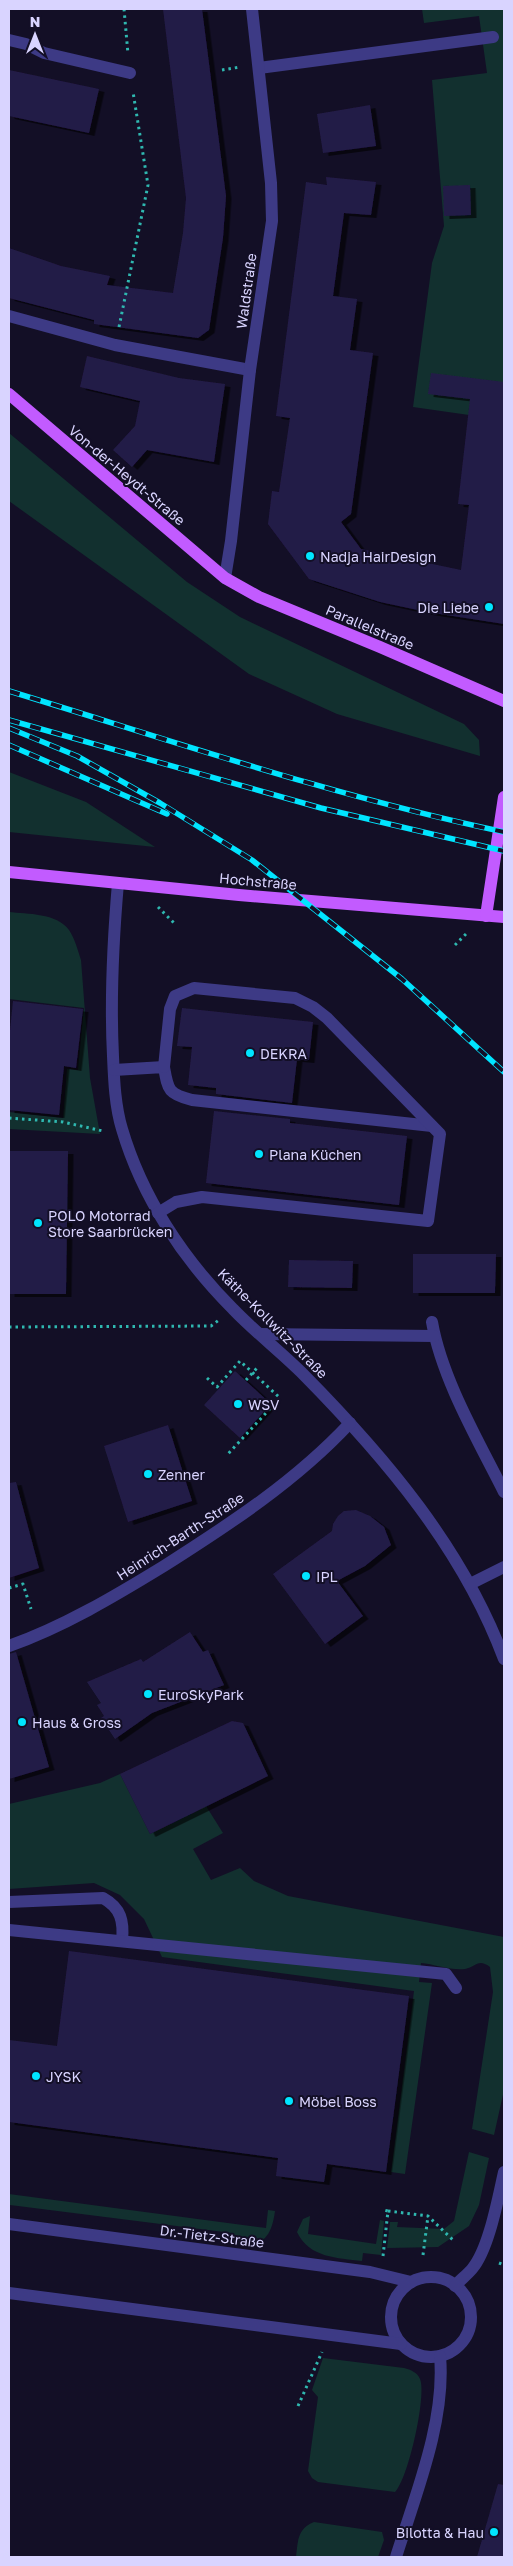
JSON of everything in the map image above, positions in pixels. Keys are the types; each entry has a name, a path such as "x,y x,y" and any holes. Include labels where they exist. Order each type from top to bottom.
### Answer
{"main road":[{"name":"Von-der-Heydt-Straße","path":"9,394 225,578"},
{"name":"Parallelstraße","path":"225,578 259,597 380,647 504,702"},
{"path":"486,916 504,797"},
{"name":"Hochstraße","path":"9,872 239,895 504,917"}],"street":[{"name":"Waldstraße","path":"225,578 231,541 250,370 272,221 271,183 252,9"},
{"path":"259,68 493,37"},
{"path":"9,40 26,44 44,53 130,73"},
{"path":"9,316 116,344 250,370"},
{"name":"Käthe-Kollwitz-Straße","path":"118,884 112,996 114,1070 121,1127 144,1186 158,1213 191,1261 233,1309 301,1372 350,1423 438,1531 470,1584 504,1658"},
{"path":"158,1213 176,1202 202,1197 428,1221 440,1134 327,1018 313,1007 295,998 194,988 175,996 170,1009 164,1067 168,1087 175,1096 192,1100 432,1126"},
{"path":"114,1070 164,1067"},
{"path":"432,1322 434,1336 457,1395 504,1492"},
{"path":"260,1334 434,1336"},
{"name":"Heinrich-Barth-Straße","path":"9,1646 123,1591 218,1532 313,1461 350,1423"},
{"path":"470,1584 504,1567"},
{"path":"9,1902 103,1898 113,1904 120,1914 123,1926 122,1941"},
{"path":"9,1930 446,1974 456,1988"},
{"path":"455,2286 472,2270 479,2258 496,2207 504,2172"},
{"name":"Dr.-Tietz-Straße","path":"9,2224 370,2272 411,2282"},
{"path":"426,2278 441,2279 455,2286 463,2294 469,2305 471,2321 466,2337 455,2350 440,2356 426,2357 411,2352 401,2344 394,2333 391,2319 393,2304 398,2292 411,2282 426,2278"},
{"path":"9,2293 401,2344"},
{"path":"396,2557 426,2459 437,2410 442,2376 440,2356"}],"path":[{"path":"116,344 148,186 130,73 124,9"},
{"path":"9,1118 63,1122 103,1131"},
{"path":"9,1327 210,1326"},
{"path":"207,1378 216,1386 240,1362 280,1398 227,1455"},
{"path":"246,1380 257,1368"},
{"path":"9,1588 23,1584 31,1609"},
{"path":"383,2257 386,2211 428,2216 454,2241"},
{"path":"423,2255 428,2216"},
{"path":"499,2264 504,2265"},
{"path":"298,2406 329,2336"}],"green space":[{"path":"422,9 504,9 504,420 413,407 432,263 444,226 432,80 487,73 479,16 424,23"},
{"path":"9,433 187,582 240,617 464,724 479,740 480,756 337,714 249,674 9,501"},
{"path":"9,772 86,802 155,847 9,832"},
{"path":"9,912 41,915 57,920 64,924 75,941 81,960 90,1078 100,1134 9,1129 9,1112 63,1118 67,1069 78,1070 84,1008 9,999"},
{"path":"120,1774 150,1834 206,1806 223,1833 193,1849 211,1880 240,1868 254,1881 288,1896 504,1937 504,2090 494,2135 472,2129 493,1992 490,1967 486,1964 480,1963 469,1968 460,1969 421,1963 419,1982 432,1983 405,2174 391,2172 414,1991 162,1957 144,1919 120,1895 94,1883 9,1889 9,1804 100,1783"},
{"path":"469,2152 489,2158 479,2205 469,2226 438,2247 387,2248 390,2222 398,2222 397,2227 444,2229 454,2221"},
{"path":"9,2194 266,2228 268,2210 275,2211 271,2229 267,2236 257,2243 241,2245 231,2244 232,2233 10,2205 9,2208"},
{"path":"310,2216 308,2234 376,2244 380,2220 384,2221 381,2255 363,2253 362,2261 334,2257 317,2252 302,2241 297,2232 303,2219"},
{"path":"323,2358 404,2368 414,2372 419,2377 421,2402 419,2419 405,2472 395,2492 318,2482 312,2478 308,2471 318,2397 312,2390"},
{"path":"314,2522 382,2532 384,2540 378,2557 296,2557 301,2532"}],"building":[{"path":"163,9 202,9 226,196 223,238 209,330 198,338 94,324 94,320 9,298 9,248 61,266 110,276 107,285 173,293 183,233 186,198"},
{"path":"9,70 99,89 89,133 9,116"},
{"path":"370,105 376,146 323,153 317,114"},
{"path":"326,177 376,182 371,215 344,213 333,296 357,299 350,350 373,353 351,514 341,522 361,549 461,570 469,505 458,504 470,399 428,394 431,373 504,382 504,624 427,612 380,602 309,579 268,524 272,491 279,492 290,418 276,416 306,182 327,185"},
{"path":"470,185 471,215 444,216 443,186"},
{"path":"87,356 179,378 225,384 214,462 147,450 132,467 113,450 135,426 140,401 80,387"},
{"path":"13,1001 83,1009 76,1068 64,1066 59,1115 9,1110 9,1040"},
{"name":"DEKRA","path":"182,1008 313,1022 309,1060 297,1059 292,1103 216,1094 216,1088 188,1085 192,1047 177,1046"},
{"path":"214,1111 290,1119 290,1123 407,1136 399,1205 206,1183"},
{"name":"POLO Motorrad Store Saarbrücken","path":"9,1151 68,1151 66,1294 9,1294"},
{"path":"413,1254 496,1254 495,1293 413,1293"},
{"path":"289,1260 353,1261 352,1288 288,1287"},
{"name":"WSV","path":"235,1371 271,1404 240,1438 204,1405"},
{"name":"Zenner","path":"168,1425 192,1501 128,1522 104,1446"},
{"path":"16,1482 39,1568 9,1578 9,1483"},
{"name":"IPL","path":"356,1510 370,1516 384,1527 391,1545 365,1566 337,1581 363,1616 325,1644 273,1574 332,1531 333,1524 344,1511"},
{"name":"EuroSkyPark","path":"190,1632 203,1652 208,1650 224,1685 152,1713 115,1739 101,1718 104,1716 97,1705 101,1703 87,1682 141,1659 143,1662"},
{"name":"Haus & Gross","path":"16,1652 49,1767 9,1779 9,1654"},
{"path":"232,1721 243,1723 268,1776 150,1834 120,1774"},
{"path":"69,1951 409,1996 386,2172 327,2164 324,2182 276,2176 278,2158 9,2122 9,2040 57,2046"},
{"name":"Bilotta & Hau","path":"498,2484 504,2485 504,2557 477,2557"}],"railway":[{"path":"9,691 317,785 441,818 504,832"},
{"path":"9,720 321,808 504,851"},
{"path":"9,728 77,756 160,803 252,860 402,979 504,1072"},
{"path":"9,745 167,814"}],"place":[{"name":"Nadja HairDesign","path":"310,556"},
{"name":"Die Liebe","path":"489,607"},
{"name":"DEKRA","path":"250,1053"},
{"name":"Plana Küchen","path":"259,1154"},
{"name":"POLO Motorrad Store Saarbrücken","path":"38,1223"},
{"name":"WSV","path":"238,1404"},
{"name":"Zenner","path":"148,1474"},
{"name":"IPL","path":"306,1576"},
{"name":"EuroSkyPark","path":"148,1694"},
{"name":"Haus & Gross","path":"22,1722"},
{"name":"JYSK","path":"36,2076"},
{"name":"Möbel Boss","path":"289,2101"},
{"name":"Bilotta & Hau","path":"494,2532"}]}
